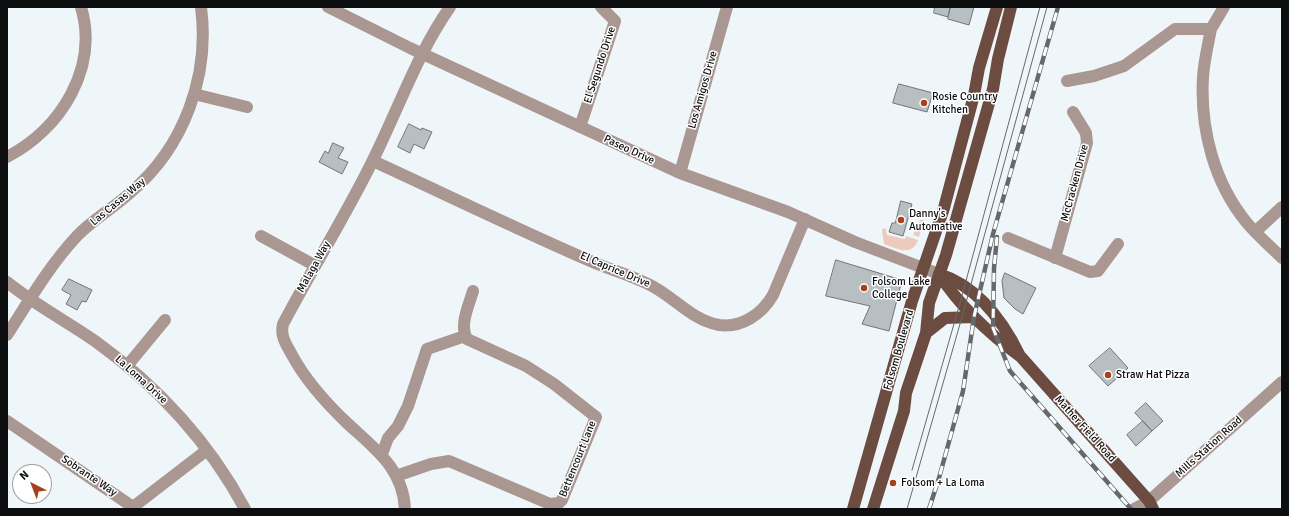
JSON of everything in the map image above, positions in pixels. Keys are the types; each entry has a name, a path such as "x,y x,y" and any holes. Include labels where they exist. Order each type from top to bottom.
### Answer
{"main road":[{"name":"Folsom Boulevard","path":"853,509 912,301 944,208 974,95 979,68 998,7"},
{"name":"Folsom Boulevard","path":"872,509 904,411 906,392 926,333 929,303 939,274 993,89 998,59 1012,7"},
{"name":"Mather Field Road","path":"939,274 964,309 996,338 1021,357 1151,505 1163,509"},
{"name":"Mather Field Road","path":"939,274 960,282 979,296 1010,334 1021,357"},
{"path":"926,333 945,318 974,317"}],"street":[{"path":"7,157 26,146 43,132 62,111 73,92 81,72 86,51 85,20 81,7"},
{"name":"Las Casas Way","path":"7,335 51,268 79,234 131,192 157,167 177,136 194,94 203,56 204,36 201,7"},
{"name":"Malaga Way","path":"405,509 396,476 382,454 325,401 298,367 283,339 281,331 283,324 314,265 351,204 373,161 423,54 450,7"},
{"name":"El Segundo Drive","path":"580,127 615,21 601,7"},
{"name":"Los Amigos Drive","path":"680,173 727,7"},
{"path":"1224,7 1211,29 1203,76 1202,98 1208,139 1216,169 1224,188 1235,206 1254,232 1282,258"},
{"name":"Paseo Drive","path":"332,8 423,54 680,173 764,203 805,219 855,242 939,274"},
{"path":"1067,81 1094,76 1124,66 1175,29 1211,29"},
{"path":"194,94 247,107"},
{"name":"McCracken Drive","path":"1055,258 1073,189 1088,143 1086,132 1073,112"},
{"name":"El Caprice Drive","path":"373,161 596,263 645,282 671,297 699,319 718,324 744,321 756,315 766,306 773,295 805,219"},
{"path":"1254,232 1282,207"},
{"path":"261,236 314,265"},
{"path":"1008,238 1090,272 1098,271 1118,244"},
{"name":"La Loma Drive","path":"7,282 30,299 93,340 126,366 166,402 207,450 245,509"},
{"path":"382,454 388,438 398,426 408,406 427,349 465,336 463,327 473,291"},
{"path":"126,366 165,320"},
{"name":"Bettencourt Lane","path":"396,476 431,464 449,461 550,504 559,503 562,500 596,417 554,384 526,366 469,341 465,336"},
{"name":"Mills Station Road","path":"1134,509 1151,505 1282,382"},
{"name":"Sobrante Way","path":"7,421 133,507 207,450"}],"shaded area":[{"path":"920,220 924,220 919,237 913,235"},
{"path":"883,228 886,229 887,235 905,239 906,236 918,240 912,248 908,250 894,248 884,244"}],"building":[{"path":"935,7 950,7 948,17 934,13"},
{"path":"951,7 974,7 969,25 948,19"},
{"path":"899,84 933,93 927,112 893,103"},
{"path":"409,124 421,130 422,128 432,132 424,149 414,144 410,153 398,147"},
{"path":"333,143 344,148 338,158 348,162 342,174 319,162 325,151 328,153"},
{"path":"901,201 912,204 903,236 889,232 892,223 895,223"},
{"name":"Folsom Lake College","path":"836,260 902,280 889,331 862,324 870,306 826,296"},
{"path":"1005,273 1036,288 1023,314 1015,309 1004,298 1002,281"},
{"path":"69,279 92,290 86,302 82,301 77,310 66,304 71,295 62,290"},
{"path":"1110,348 1128,368 1108,386 1089,366"},
{"path":"1146,403 1163,421 1152,431 1135,413"},
{"path":"1143,421 1152,431 1136,446 1127,435"}],"tram line":[{"path":"912,470 960,303 1040,7"},
{"path":"907,509 962,317 1047,7"}],"railway":[{"path":"929,509 963,391 974,317 993,234 1058,7"},
{"path":"997,237 994,268 993,328 1010,371 1131,509"}],"place":[{"name":"Rosie Country Kitchen","path":"924,103"},
{"name":"Danny's Automative","path":"901,220"},
{"name":"Folsom Lake College","path":"864,288"},
{"name":"Straw Hat Pizza","path":"1108,375"},
{"name":"Folsom + La Loma","path":"893,483"}]}
